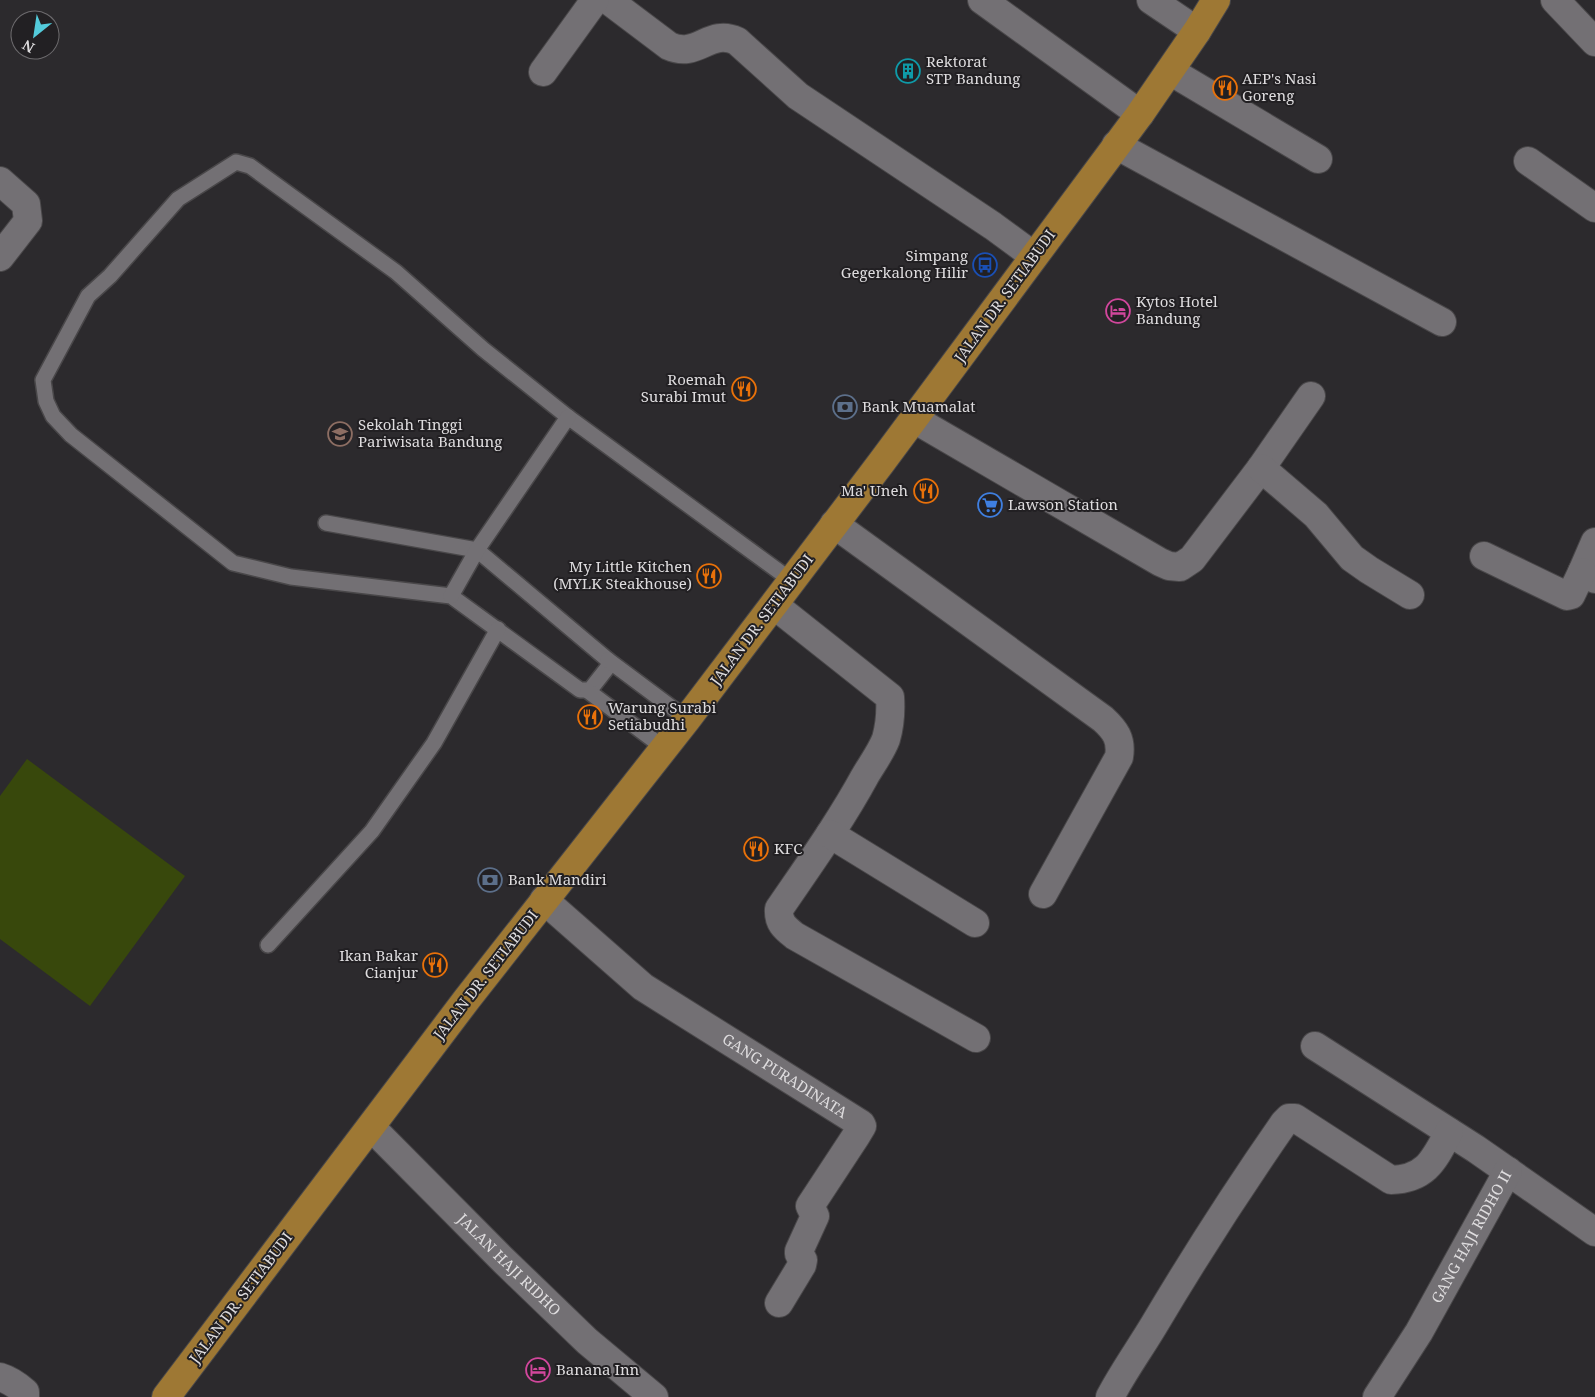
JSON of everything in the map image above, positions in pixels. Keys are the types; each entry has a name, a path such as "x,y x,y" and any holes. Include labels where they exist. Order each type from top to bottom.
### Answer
{"main road":[{"name":"JALAN DR. SETIABUDI","path":"166,1397 466,999 687,719 914,420 1140,114 1216,0"}],"street":[{"path":"543,72 595,0"},
{"path":"608,0 669,46 679,50 689,49 727,36 736,41 798,96 993,226 1034,256"},
{"path":"982,0 1140,114"},
{"path":"1152,0 1197,31"},
{"path":"1554,0 1595,42"},
{"path":"1170,70 1318,159"},
{"path":"1116,145 1442,322"},
{"path":"1528,161 1595,208"},
{"path":"0,182 26,204 28,221 0,257"},
{"path":"914,420 1169,566 1180,568 1192,559 1261,468 1311,396"},
{"path":"1261,468 1316,515 1352,558 1410,595"},
{"path":"834,524 1103,719 1118,737 1120,746 1119,757 1043,894"},
{"path":"1484,556 1566,596 1571,595 1588,575 1595,542"},
{"path":"774,605 890,697 891,709 890,724 885,741 859,788 830,834 779,909 779,918 786,929 795,936 976,1038"},
{"path":"830,834 975,923"},
{"name":"GANG PURADINATA","path":"544,900 643,987 861,1124 856,1136 810,1206 815,1216 799,1250 803,1260 802,1265 779,1303"},
{"name":"GANG HAJI RIDHO II","path":"1315,1046 1508,1171 1419,1332 1377,1397"},
{"path":"1110,1397 1121,1375 1237,1190 1289,1118 1295,1118 1391,1180 1402,1180 1424,1171 1432,1162 1449,1132"},
{"name":"JALAN HAJI RIDHO","path":"371,1126 501,1258 587,1341 654,1397"},
{"path":"1508,1171 1595,1232"},
{"path":"0,1377 8,1379 20,1388 25,1392 26,1397"}],"lane":[{"path":"664,748 588,691 580,690 451,596 291,577 232,563 71,436 53,416 46,401 43,380 88,296 110,276 178,199 236,162 250,166 396,272 483,349 568,417 792,581"},
{"path":"451,596 477,550 568,417"},
{"path":"326,523 477,550 608,660 687,719"},
{"path":"268,945 372,831 434,743 498,629"},
{"path":"588,691 608,667 608,660"}],"green space":[{"path":"27,759 185,876 90,1006 0,939 0,796"}],"place":[{"name":"Rektorat STP Bandung","path":"908,71"},
{"name":"AEP's Nasi Goreng","path":"1225,88"},
{"name":"Simpang Gegerkalong Hilir","path":"985,265"},
{"name":"Kytos Hotel Bandung","path":"1118,311"},
{"name":"Roemah Surabi Imut","path":"744,389"},
{"name":"Bank Muamalat","path":"845,407"},
{"name":"Sekolah Tinggi Pariwisata Bandung","path":"340,434"},
{"name":"Ma' Uneh","path":"926,491"},
{"name":"Lawson Station","path":"990,505"},
{"name":"My Little Kitchen (MYLK Steakhouse)","path":"709,576"},
{"name":"Warung Surabi Setiabudhi","path":"590,717"},
{"name":"KFC","path":"756,849"},
{"name":"Bank Mandiri","path":"490,880"},
{"name":"Ikan Bakar Cianjur","path":"435,965"},
{"name":"Banana Inn","path":"538,1370"}]}
